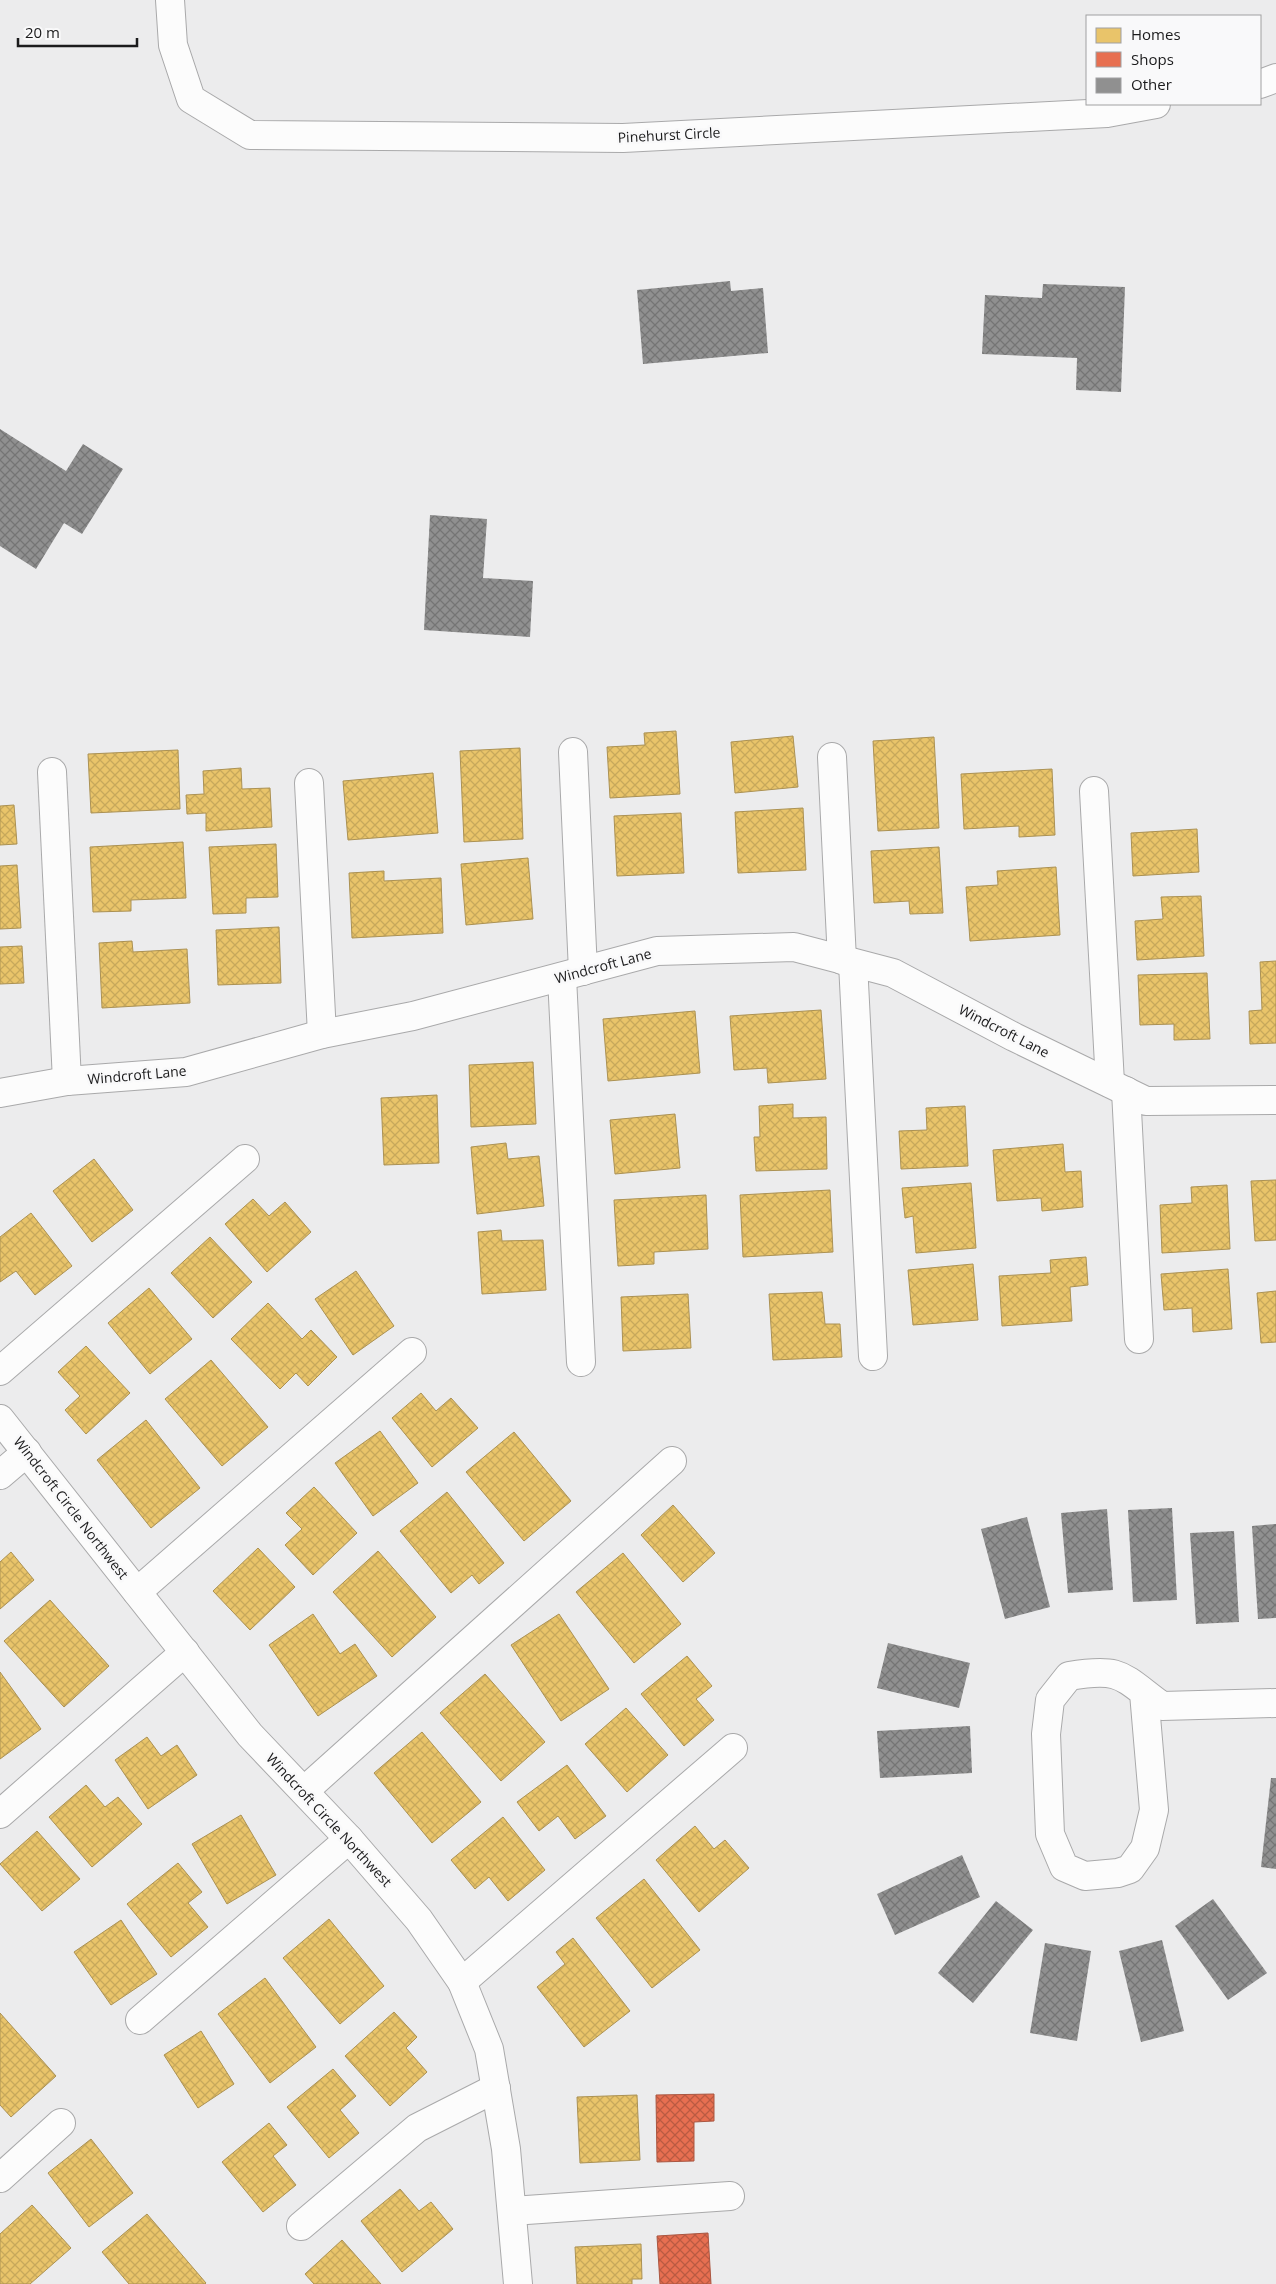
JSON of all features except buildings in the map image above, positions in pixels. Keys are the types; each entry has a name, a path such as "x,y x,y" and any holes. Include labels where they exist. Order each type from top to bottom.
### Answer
{"street":[{"name":"Pinehurst Circle","path":"170,0 173,45 191,99 250,135 623,138 1107,113 1151,105"},
{"path":"1261,84 1276,78"},
{"path":"573,752 573,974 581,1362"},
{"path":"832,757 848,961 873,1356"},
{"path":"52,772 66,1081"},
{"path":"309,783 322,1034"},
{"path":"1094,791 1139,1339"},
{"name":"Windcroft Lane","path":"0,1094 66,1081 186,1072 322,1034 413,1016 657,951 794,947 893,973 1014,1037 1146,1100 1276,1100"},
{"path":"0,1371 245,1159"},
{"path":"137,1592 412,1352"},
{"name":"Windcroft Circle Northwest","path":"0,1419 250,1735 348,1838 419,1920 462,1982 489,2049 506,2149 518,2284"},
{"path":"0,1475 27,1452"},
{"path":"304,1791 672,1460"},
{"path":"0,1814 185,1652"},
{"path":"1144,1692 1154,1810 1145,1848 1130,1869 1118,1874 1085,1876 1064,1867 1050,1834 1046,1734 1050,1700 1069,1676 1093,1672 1111,1672 1132,1681 1162,1706 1276,1703"},
{"path":"462,1982 733,1748"},
{"path":"140,2020 348,1838"},
{"path":"301,2226 417,2128 496,2088"},
{"path":"0,2178 61,2123"},
{"path":"512,2211 730,2196"}]}
